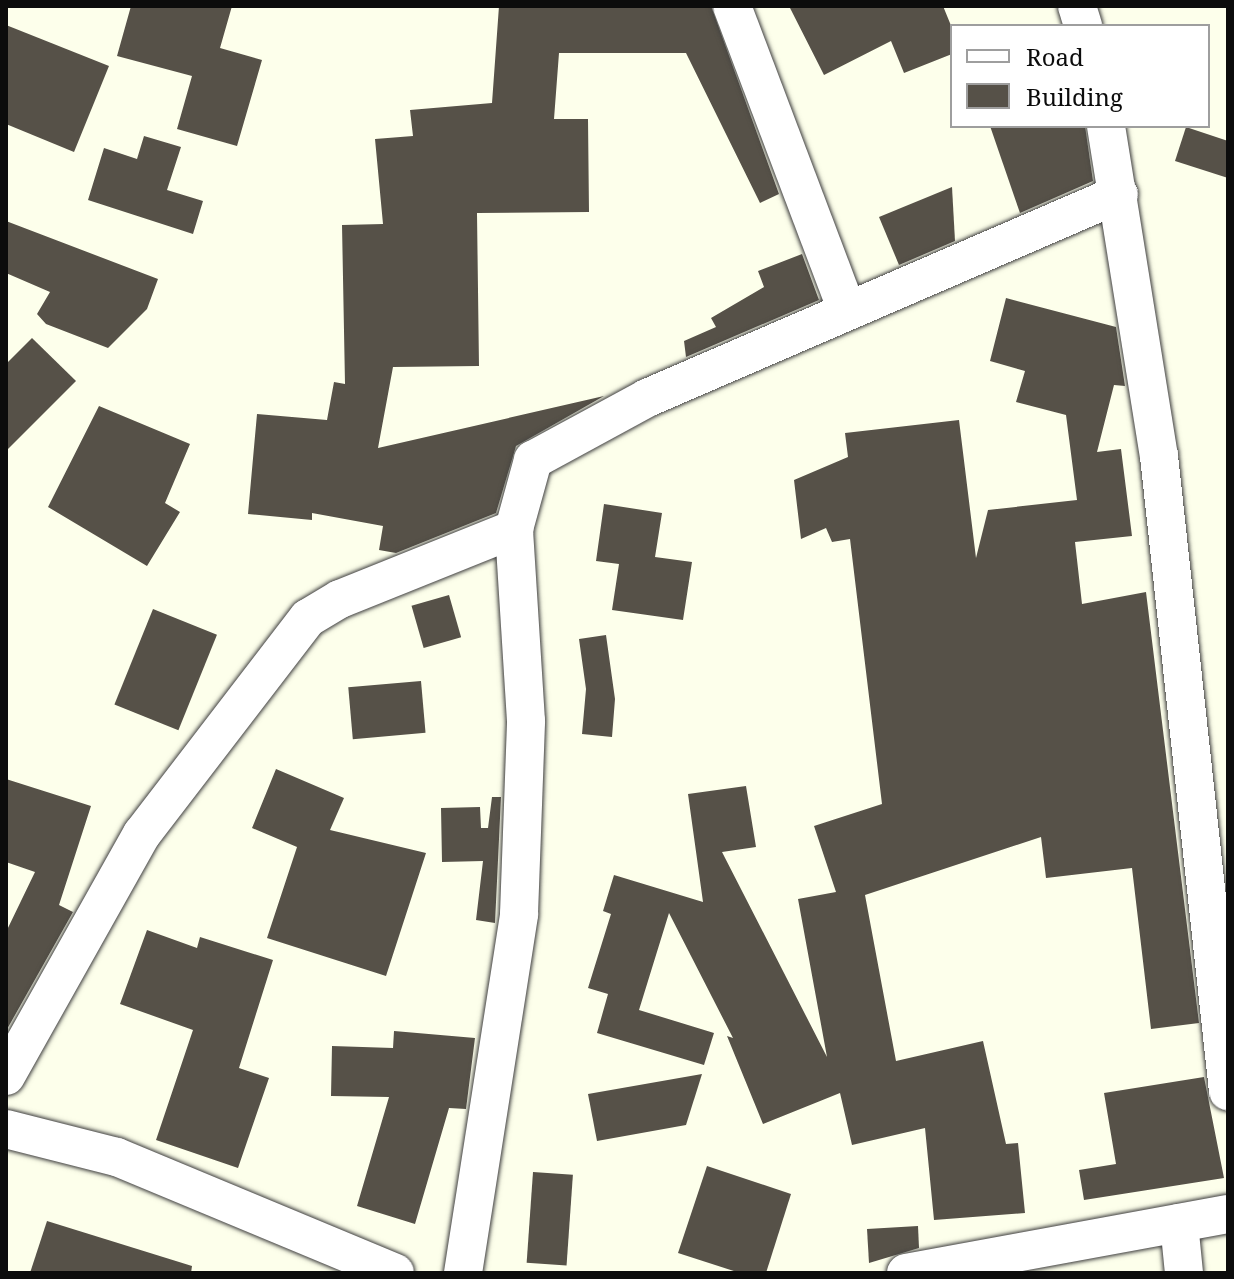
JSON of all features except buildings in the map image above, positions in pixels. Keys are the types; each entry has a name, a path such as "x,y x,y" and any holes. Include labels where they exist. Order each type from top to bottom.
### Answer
{"street":[{"path":"732,6 847,311"},
{"path":"1106,128 1159,456 1228,1091"},
{"path":"463,1273 519,914 526,721 514,529 522,488 541,451 847,311 1119,194"},
{"path":"6,1076 142,834 282,647 308,618 340,599 514,529"},
{"path":"6,1129 142,1166 395,1273"},
{"path":"906,1273 1228,1214"},
{"path":"1179,1223 1184,1273"}]}
